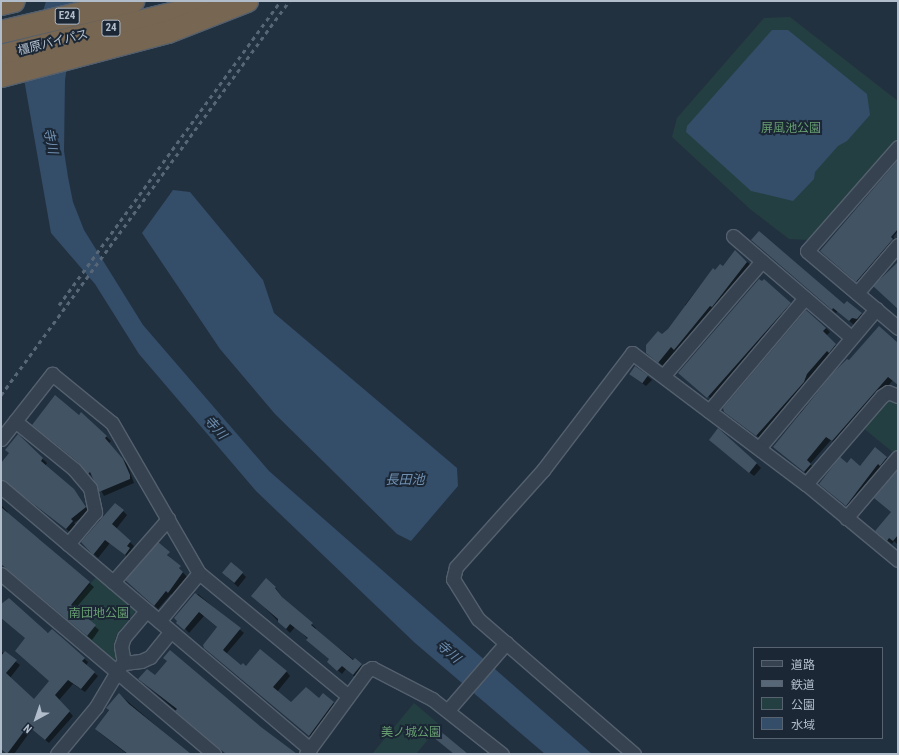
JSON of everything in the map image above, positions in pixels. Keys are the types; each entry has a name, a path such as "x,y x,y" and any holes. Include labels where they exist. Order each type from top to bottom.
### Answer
{"highway":[{"path":"1,4 14,1"},
{"path":"1,23 96,1"},
{"name":"E24","path":"1,32 133,1"},
{"name":"E24","path":"1,48 201,1"},
{"name":"橿原バイパス","path":"1,56 221,1"},
{"path":"1,76 168,32 247,1"}],"street":[{"path":"898,147 807,251 898,328"},
{"path":"733,236 851,337"},
{"path":"857,293 898,245"},
{"path":"664,375 762,261"},
{"path":"709,410 805,298"},
{"path":"759,448 876,309"},
{"path":"634,754 503,646 478,618 454,579 456,567 543,470 632,353 664,375 806,484 846,518 895,553"},
{"path":"1,439 52,374 112,423 199,574 348,696"},
{"path":"806,484 882,396 888,392 898,396"},
{"path":"15,421 74,468 90,488 95,512 68,544"},
{"path":"846,518 898,457"},
{"path":"1,487 171,631 308,751 367,671 372,668 450,708 502,754"},
{"path":"113,582 168,519"},
{"path":"1,574 120,667 214,754"},
{"path":"159,621 199,574"},
{"path":"57,754 96,707 120,667 121,646 124,637 146,611"},
{"path":"120,667 141,662 150,657 171,631"},
{"path":"450,708 503,646"}],"green space":[{"name":"屏風池公園","path":"790,17 898,101 898,139 810,240 789,239 750,209 672,137 677,118 764,18"},
{"path":"894,398 898,402 898,450 895,454 862,427 886,399"},
{"name":"南団地公園","path":"97,576 135,608 135,612 117,634 114,644 118,658 114,663 61,618"},
{"name":"美ノ城公園","path":"414,703 440,725 416,754 372,754"}],"water":[{"name":"寺川","path":"46,1 85,1 69,52 65,80 64,151 68,177 73,202 84,230 143,325 269,471 592,754 545,754 415,643 256,491 139,354 95,284 51,233 24,79"},
{"name":"屏風池公園","path":"772,30 788,30 867,94 870,115 847,141 838,146 815,172 814,179 793,201 751,191 686,132 687,126"},
{"name":"長田池","path":"173,190 190,192 263,280 274,313 457,468 458,486 411,541 397,534 275,414 220,349 142,233"}],"building":[{"path":"898,160 898,229 891,237 893,239 856,282 820,251"},
{"path":"759,231 844,304 847,301 862,313 857,319 852,318 849,321 833,308 832,310 751,240"},
{"path":"735,250 747,262 712,307 710,306 674,350 671,347 658,363 646,353 646,345 658,331 662,334 668,329 713,268 715,270 720,264 723,266"},
{"path":"898,262 898,309 873,286"},
{"path":"759,279 762,281 764,279 791,303 707,398 678,373"},
{"path":"806,310 826,328 823,331 836,344 829,353 827,351 807,374 804,382 756,436 724,412 723,408"},
{"path":"879,326 898,343 898,385 888,377 832,441 826,437 807,460 811,464 804,472 773,447 833,373 847,359 849,360"},
{"path":"635,366 648,375 642,383 629,374"},
{"path":"55,395 79,415 81,412 107,436 105,438 123,459 130,475 130,479 99,492 90,472 88,474 79,463 32,425"},
{"path":"718,428 757,463 749,473 709,440"},
{"path":"18,434 43,458 41,461 74,489 86,507 71,519 73,521 66,529 1,479 1,463 9,453 5,450"},
{"path":"875,447 887,457 880,466 878,464 846,506 819,484 840,457 847,463 851,458 860,466"},
{"path":"898,469 898,535 893,541 889,538 887,541 875,531 891,512 874,498"},
{"path":"115,503 124,510 112,524 131,541 127,546 130,548 125,555 105,540 93,555 81,542"},
{"path":"1,507 90,582 71,605 96,625 87,636 1,564"},
{"path":"158,542 170,552 167,555 181,566 179,568 183,572 168,593 166,591 154,606 125,580"},
{"path":"231,562 243,572 234,583 222,573"},
{"path":"266,578 276,587 275,588 282,597 313,623 311,625 353,660 355,658 362,664 353,675 342,666 337,671 327,662 329,659 306,640 308,638 290,624 286,629 278,622 278,619 251,596"},
{"path":"195,593 241,628 223,650 241,665 243,663 246,666 260,649 287,671 273,687 291,702 306,687 319,698 323,693 334,702 309,736 204,648 203,645 217,627 199,612 184,630 176,623 177,621 174,618"},
{"path":"9,598 48,633 52,629 85,658 82,661 95,672 81,689 68,680 55,695 70,711 45,740 28,726 7,754 1,749 1,656 5,651 17,660 6,673 34,699 49,681 15,651 25,638 1,618 1,604"},
{"path":"170,650 261,727 297,754 226,754 175,711 177,709 138,679 147,669 155,675 167,661 163,658"},
{"path":"119,693 129,704 191,754 128,754 95,729 109,710 106,708"},
{"path":"439,730 468,754 454,754 433,737"}],"railway":[{"path":"59,305 281,1"},
{"path":"1,395 289,1"}]}
